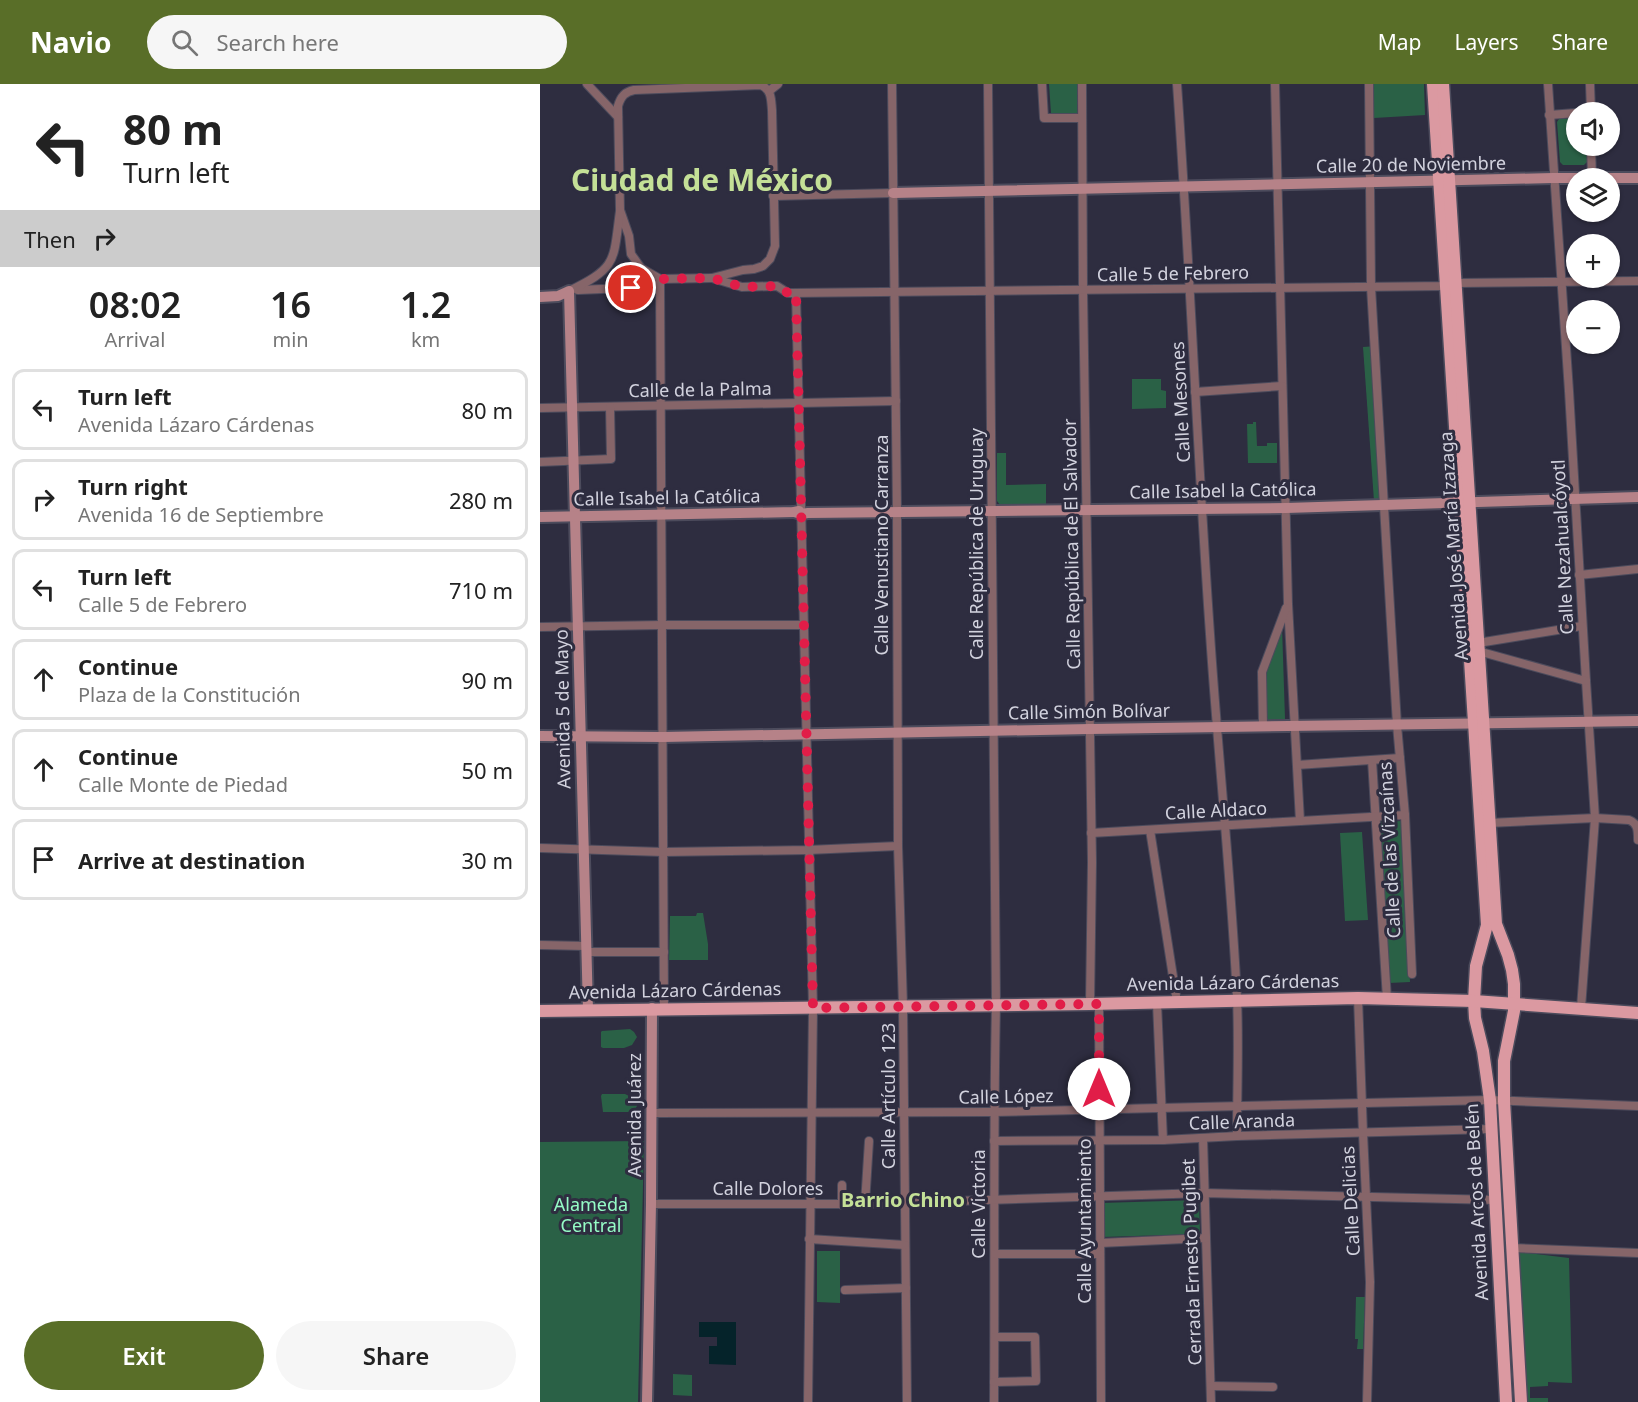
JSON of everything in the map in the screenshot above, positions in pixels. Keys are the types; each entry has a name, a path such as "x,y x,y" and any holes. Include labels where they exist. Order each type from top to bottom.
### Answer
{"main road":[{"name":"Avenida José María Izazaga","path":"1433,84 1444,181"},
{"name":"Avenida José María Izazaga","path":"1443,84 1444,181 1478,723 1487,925 1476,966 1474,1001"},
{"name":"Avenida José María Izazaga","path":"1465,502 1478,647 1478,723 1489,824 1496,924 1512,970 1514,1003"},
{"name":"Avenida Lázaro Cárdenas","path":"540,1011 1158,1003 1358,998 1514,1003 1638,1013"},
{"name":"Avenida Arcos de Belén","path":"1474,1001 1490,1100 1506,1402"},
{"name":"Avenida Arcos de Belén","path":"1514,1003 1504,1061 1504,1101 1521,1402"}],"street":[{"path":"587,84 618,117"},
{"path":"769,91 778,84"},
{"name":"Calle Venustiano Carranza","path":"892,84 898,846 903,1006"},
{"name":"Calle República de Uruguay","path":"988,84 996,1005"},
{"path":"1042,84 1044,118 1082,118"},
{"name":"Calle República de El Salvador","path":"1082,84 1094,1004"},
{"name":"Calle Mesones","path":"1177,84 1201,508 1225,825"},
{"path":"1275,84 1288,604 1300,821"},
{"name":"Calle de las Vizcaínas","path":"1369,84 1371,287 1397,725 1405,815 1412,974"},
{"name":"Calle Nezahualcóyotl","path":"1548,84 1595,818 1581,1008"},
{"path":"1590,84 1590,102"},
{"path":"540,297 558,296 598,276 611,261 616,249 620,210 618,106 620,99 634,90 761,86 769,91 772,110 775,246 770,259 763,266 712,278 660,279 641,268 633,258 629,236 620,210"},
{"path":"1549,115 1566,114"},
{"name":"Calle 20 de Noviembre","path":"989,191 1566,178"},
{"name":"Calle 20 de Noviembre","path":"1620,178 1638,178"},
{"path":"773,196 989,191"},
{"name":"Calle 5 de Febrero","path":"712,278 742,287 777,286 788,293 1371,287 1638,281"},
{"path":"569,291 651,287 660,279"},
{"path":"658,1008 664,952 660,279"},
{"name":"Avenida 5 de Mayo","path":"569,291 588,1010"},
{"path":"796,293 813,1008 808,1402"},
{"path":"1195,392 1282,386"},
{"name":"Calle de la Palma","path":"540,408 896,401"},
{"path":"540,462 611,459 610,407"},
{"name":"Calle Isabel la Católica","path":"540,517 1286,508 1638,497"},
{"path":"1579,575 1638,568"},
{"path":"1263,726 1262,672 1288,604"},
{"path":"540,627 804,625"},
{"path":"1478,647 1582,626"},
{"path":"1478,647 1586,681"},
{"name":"Calle Simón Bolívar","path":"540,736 663,737 1638,721"},
{"path":"1297,765 1400,758"},
{"path":"1372,760 1387,999"},
{"name":"Calle Aldaco","path":"1091,833 1405,815"},
{"path":"1489,824 1595,818 1633,821 1637,828 1638,840"},
{"path":"1225,825 1237,1000 1237,1136"},
{"path":"1150,830 1177,1002"},
{"path":"540,848 663,852 898,846"},
{"path":"540,945 664,952"},
{"name":"Calle Delicias","path":"1358,998 1371,1296 1367,1402"},
{"path":"1158,1003 1163,1140"},
{"name":"Calle Ayuntamiento","path":"1094,1004 1100,1141 1101,1402"},
{"name":"Calle Victoria","path":"994,1402 993,1112 996,1005"},
{"name":"Calle Artículo 123","path":"903,1006 907,1402"},
{"name":"Avenida Juárez","path":"647,1402 652,1113 658,1008"},
{"name":"Calle López","path":"652,1113 1099,1111 1490,1100 1638,1106"},
{"name":"Calle Aranda","path":"994,1140 1163,1140 1491,1129"},
{"name":"Cerrada Ernesto Pugibet","path":"1203,1138 1211,1402"},
{"path":"865,1204 869,1140"},
{"path":"842,1185 842,1204"},
{"name":"Calle Dolores","path":"651,1204 865,1204 1204,1193 1496,1200"},
{"path":"1100,1243 1206,1238"},
{"path":"809,1239 905,1245"},
{"path":"1512,1248 1638,1253"},
{"path":"995,1254 1100,1254"},
{"path":"845,1290 906,1288"},
{"path":"994,1337 1035,1337 1036,1381 994,1382"},
{"name":"Cerrada Ernesto Pugibet","path":"1211,1386 1273,1387"}],"green space":[{"path":"1049,84 1077,84 1077,113 1051,113"},
{"path":"1372,84 1424,84 1425,115 1374,118"},
{"path":"1559,119 1566,119 1566,156 1588,156 1588,161 1584,165 1563,165 1560,162 1557,122"},
{"path":"1377,346 1385,499 1374,501 1363,347"},
{"path":"1132,379 1161,379 1161,390 1166,391 1166,408 1132,409"},
{"path":"1256,422 1257,446 1277,443 1277,463 1248,463 1247,424 1253,424"},
{"path":"997,453 1006,453 1006,485 1046,484 1046,505 1000,505 997,501"},
{"path":"1282,626 1285,719 1265,720 1264,672"},
{"path":"1401,821 1410,982 1389,983 1380,822"},
{"path":"1362,832 1368,920 1345,921 1340,833"},
{"path":"697,913 703,913 708,960 669,960 670,916 696,916"},
{"path":"630,1029 637,1037 632,1045 624,1048 601,1047 602,1031"},
{"path":"602,1094 625,1094 635,1099 637,1106 631,1112 603,1112"},
{"name":"Alameda Central","path":"644,1141 638,1402 540,1402 540,1142"},
{"path":"1199,1200 1200,1234 1102,1237 1101,1203"},
{"path":"817,1251 840,1251 840,1303 817,1302"},
{"path":"1519,1252 1569,1258 1572,1383 1548,1382 1548,1386 1530,1387 1530,1398 1548,1398 1548,1402 1525,1402"},
{"path":"1356,1297 1365,1297 1363,1349 1357,1349 1358,1339 1355,1339"},
{"path":"673,1374 692,1375 692,1396 673,1395"}],"shaded area":[{"path":"699,1322 736,1322 736,1365 709,1364 709,1346 717,1346 717,1337 699,1337"}],"district":[{"name":"Ciudad de México","path":"702,181"},
{"name":"Barrio Chino","path":"903,1200"}],"route":[{"path":"631,288 651,287 660,279 712,278 742,287 777,286 788,293 796,293 813,1008 1099,1004 1099,1089"}]}
